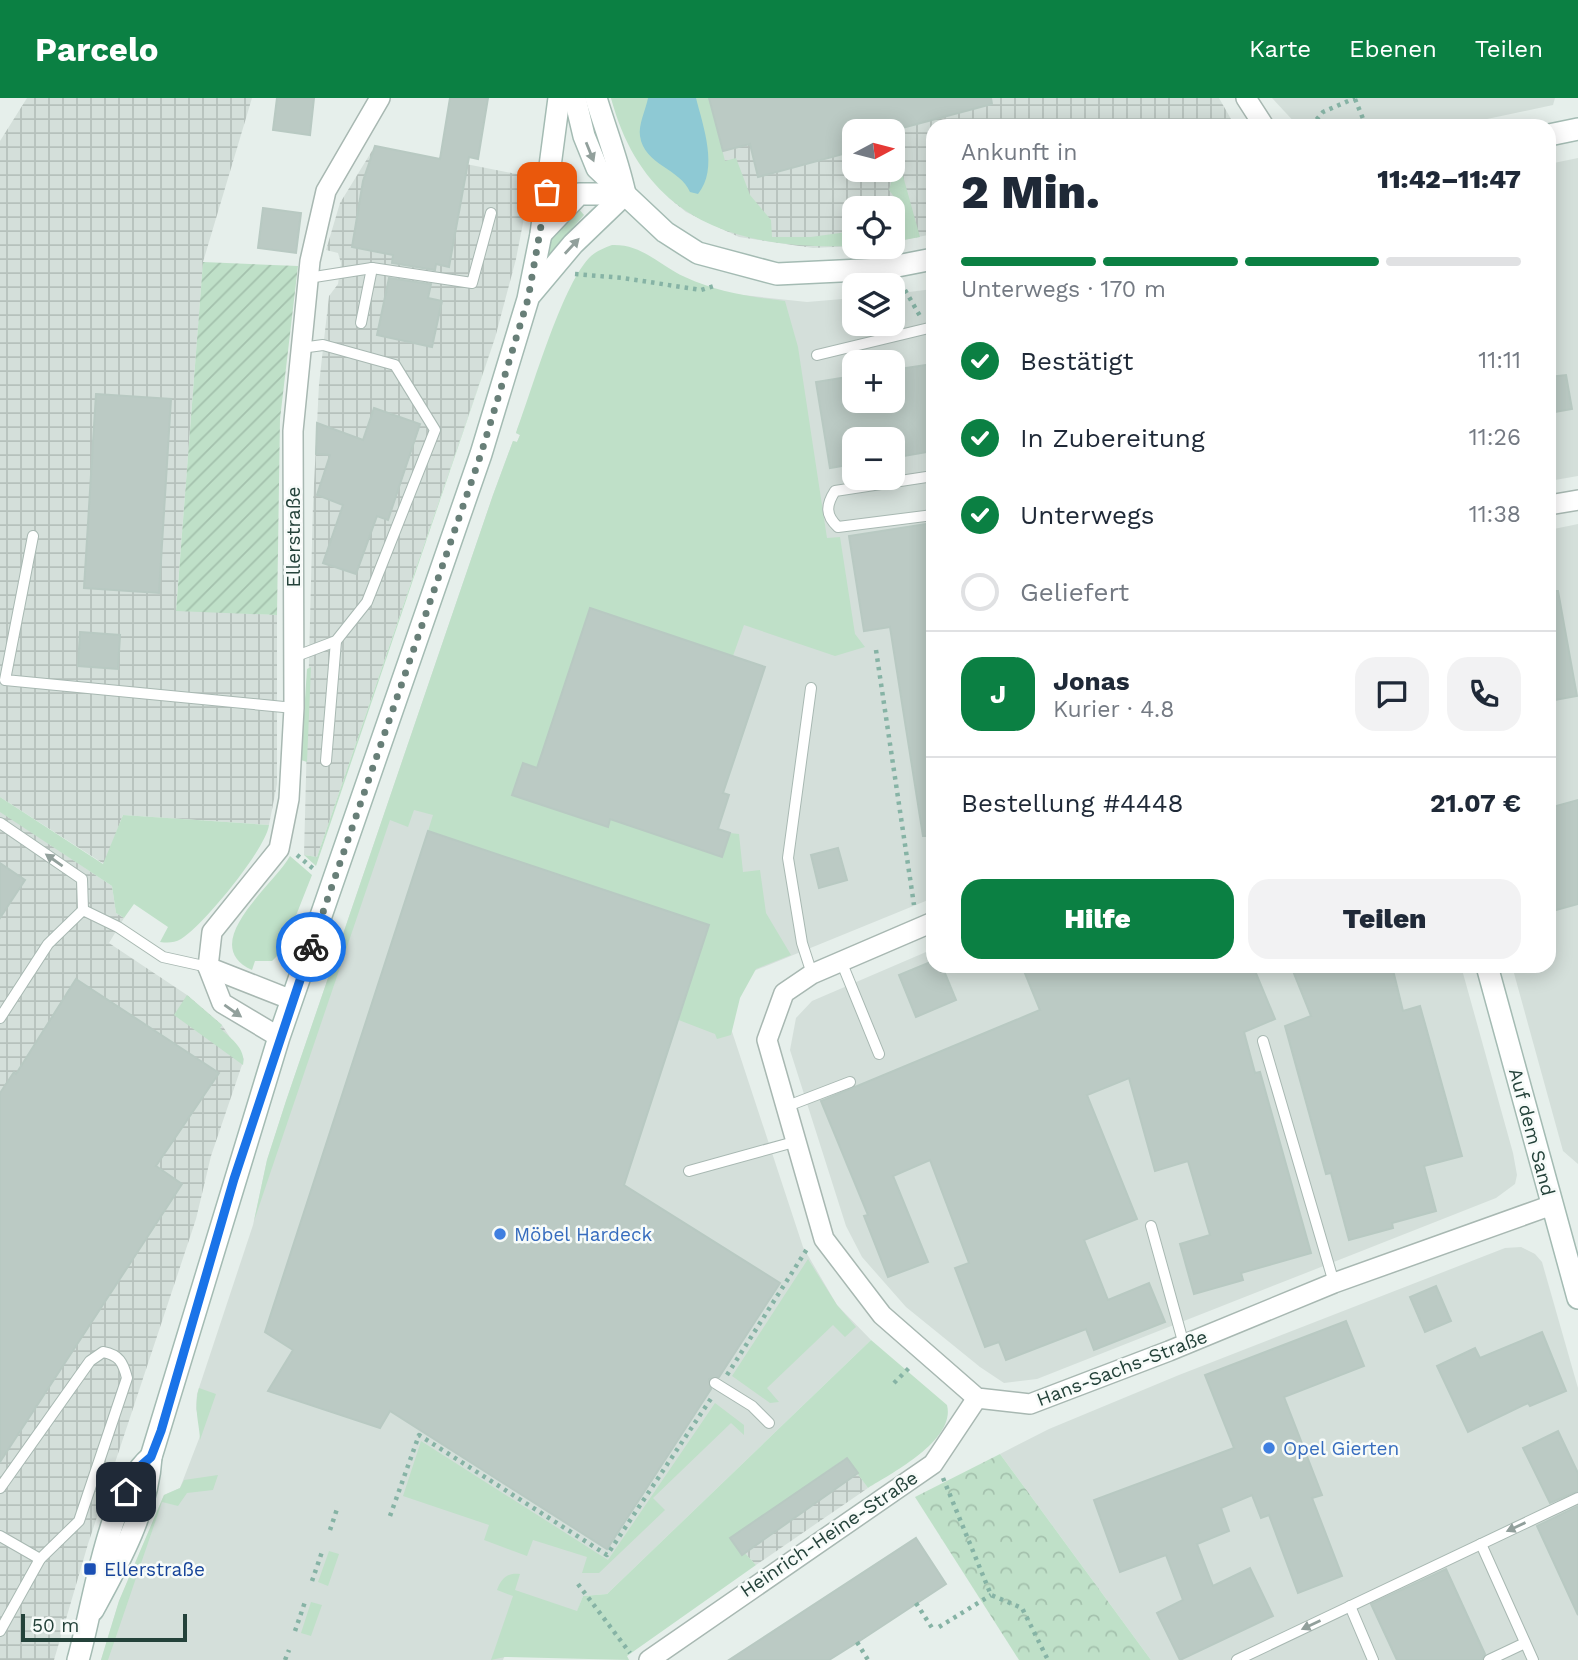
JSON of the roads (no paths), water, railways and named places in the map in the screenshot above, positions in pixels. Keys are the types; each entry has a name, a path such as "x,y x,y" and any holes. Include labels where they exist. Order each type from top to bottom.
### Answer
{"main road":[{"path":"78,1660 93,1611 117,1566 150,1480 151,1457 279,1037 481,454 528,299 541,234 559,98"},
{"path":"575,98 584,136 597,168 665,232 698,253 777,274 882,269 926,260"},
{"path":"596,98 607,136 617,154 625,194"},
{"path":"1556,134 1578,129"},
{"path":"541,234 579,194 625,194"},
{"path":"528,299 573,244 625,194"},
{"name":"Auf dem Sand","path":"1489,973 1578,1298"}],"street":[{"name":"Ellerstraße","path":"279,1037 222,1003 208,967 212,932 279,849 289,799 294,708 293,431 308,278 326,191 380,98"},
{"path":"1245,98 1259,119"},
{"path":"1556,504 1578,500"},
{"path":"926,925 811,974 784,993 767,1040 824,1240 882,1315 977,1398"},
{"path":"208,967 292,1000"},
{"name":"Hans-Sachs-Straße","path":"977,1398 1030,1404 1184,1345 1334,1283 1552,1205"},
{"name":"Heinrich-Heine-Straße","path":"652,1657 933,1464 977,1398"}],"lane":[{"path":"308,278 372,268 472,283 491,213"},
{"path":"361,323 372,268"},
{"path":"817,355 926,329"},
{"path":"294,657 336,641 366,602 435,430 395,366 323,345 301,348"},
{"path":"926,477 835,491 827,503 829,519 838,527 926,516"},
{"path":"33,536 3,680 294,708"},
{"path":"326,761 336,641"},
{"path":"811,688 788,858 802,943 811,974"},
{"path":"0,823 82,879 83,911 48,944 0,1018"},
{"path":"83,911 118,927 163,957 208,967"},
{"path":"841,960 879,1054"},
{"path":"1263,1041 1334,1283"},
{"path":"785,1107 850,1082"},
{"path":"689,1171 794,1142"},
{"path":"1151,1226 1184,1345"},
{"path":"0,1488 90,1361 103,1352 114,1354 123,1364 127,1378 79,1521 40,1559 0,1631"},
{"path":"718,1384 752,1406 769,1423"},
{"path":"1237,1660 1578,1498"},
{"path":"0,1536 40,1559"},
{"path":"1480,1544 1533,1660"},
{"path":"1350,1606 1373,1660"},
{"path":"1489,1660 1525,1643"}],"water":[{"path":"648,98 696,98 708,147 708,172 698,194 690,192 679,178 648,154 643,146 640,127"}],"place":[{"name":"Möbel Hardeck","path":"500,1234"},
{"name":"Opel Gierten","path":"1269,1448"},
{"name":"Ellerstraße","path":"90,1569"}]}
